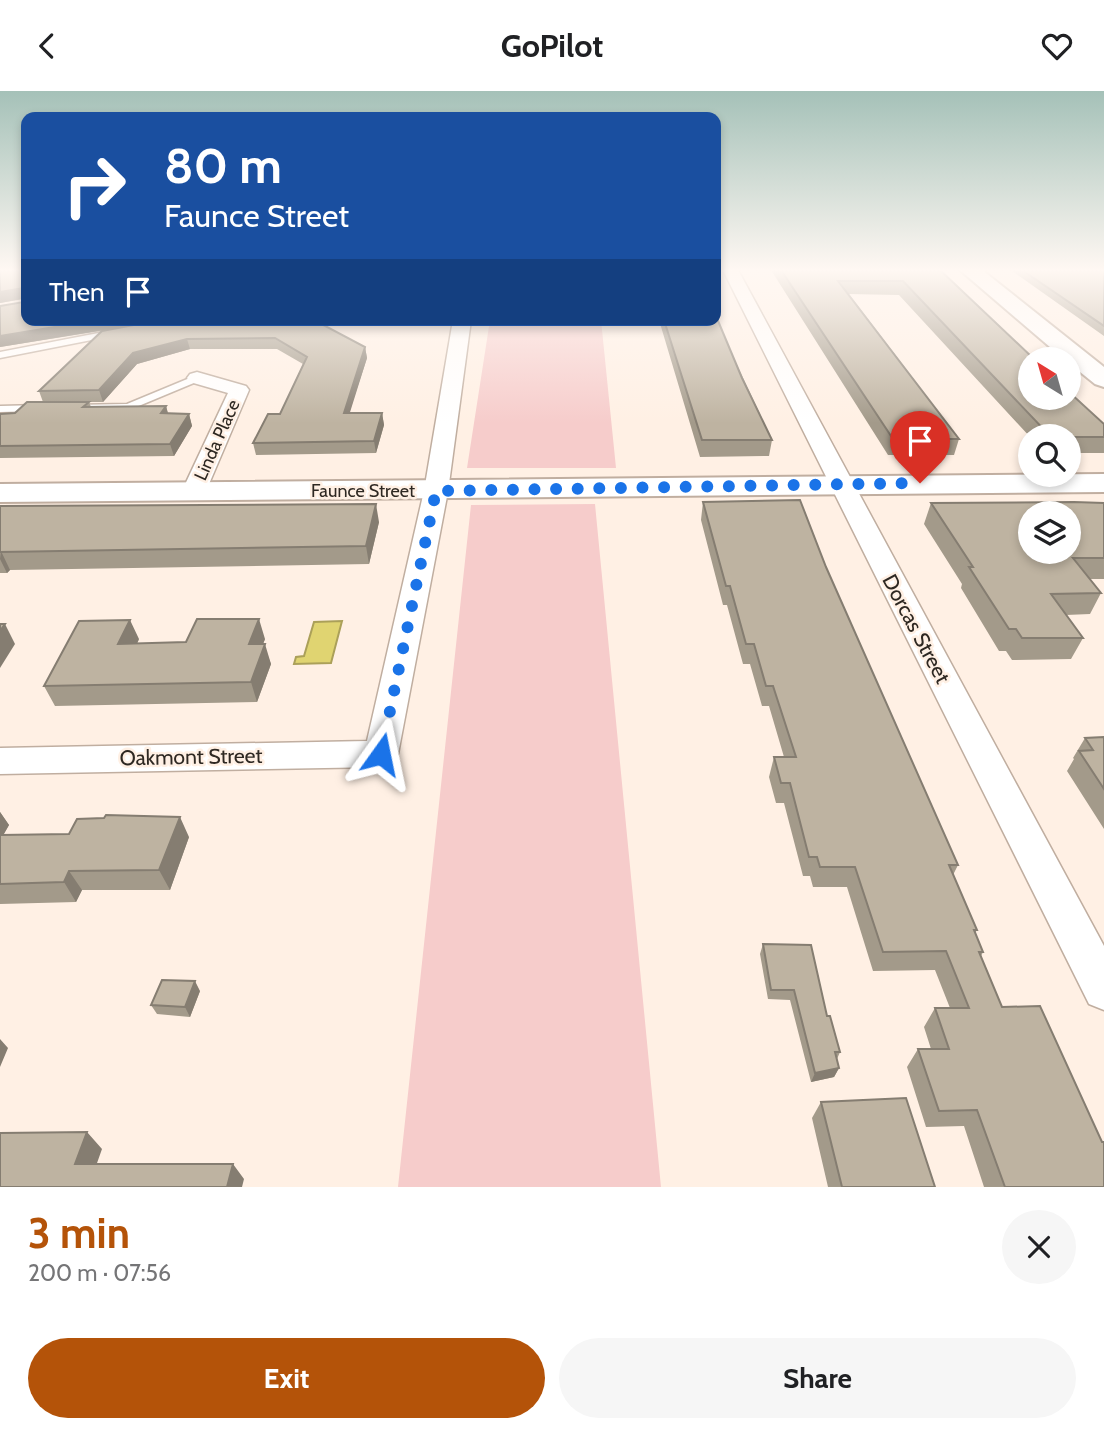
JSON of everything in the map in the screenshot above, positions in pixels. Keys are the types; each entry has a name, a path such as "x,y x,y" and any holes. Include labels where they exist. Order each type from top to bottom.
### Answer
{"street":[{"name":"Dorcas Street","path":"757,321 1104,989"},
{"path":"1034,321 1101,374"},
{"path":"436,491 461,326"},
{"name":"Linda Place","path":"194,491 239,390 197,378"},
{"name":"Faunce Street","path":"0,493 1104,483"},
{"name":"Oakmont Street","path":"0,761 381,754 436,491"}],"lane":[{"path":"0,355 131,330"},
{"path":"64,408 129,407 197,378"},
{"path":"0,408 52,408"}],"shaded area":[{"path":"489,326 602,326 616,468 467,468"},
{"path":"595,504 661,1187 398,1187 471,505"},
{"path":"342,621 331,663 294,664 296,657 304,656 314,622"}],"building":[{"path":"0,321 21,321 21,326 61,326 0,336"},
{"path":"815,321 869,321 959,439 893,439"},
{"path":"941,321 994,321 1021,347 1018,347 1018,402"},
{"path":"128,326 325,326 365,347 344,413 382,413 374,441 253,443 268,414 280,414 307,357 275,338 187,339 133,353 99,390 39,391 102,331"},
{"path":"666,326 720,326 772,440 702,440"},
{"path":"27,402 89,402 83,407 166,406 161,413 189,414 170,444 0,446 0,414 15,413"},
{"path":"1082,404 1104,424 1104,437 1081,437 1081,424 1039,424 1025,410 1081,410"},
{"path":"800,500 826,567 958,865 949,865 977,930 974,930 983,952 979,952 1002,1007 1040,1006 1104,1142 1104,1187 1005,1187 977,1110 939,1111 918,1049 949,1049 935,1008 969,1008 946,951 883,952 855,867 820,867 817,857 809,857 790,783 781,783 774,757 796,757 773,686 766,686 754,644 746,644 730,586 726,586 703,502"},
{"path":"1018,502 1018,564 1078,564 1101,593 1051,594 1083,638 1022,638 1016,629 1009,629 969,567 973,567 931,503"},
{"path":"1081,502 1104,503 1104,558 1081,558"},
{"path":"376,504 366,546 0,552 0,506"},
{"path":"197,619 259,619 249,644 265,644 251,682 44,686 79,621 130,620 118,644 186,642"},
{"path":"1104,737 1104,789 1079,751 1093,750 1085,738"},
{"path":"106,815 180,817 159,870 69,871 64,882 0,884 0,835 69,834 77,819 104,818"},
{"path":"763,944 811,945 827,1016 830,1016 840,1052 835,1052 839,1068 815,1073 794,990 771,990"},
{"path":"162,980 195,981 185,1007 151,1005"},
{"path":"906,1098 935,1187 842,1187 821,1102"},
{"path":"87,1132 75,1164 233,1164 227,1187 0,1187 0,1133"}],"route":[{"path":"381,754 436,491 920,483"}]}
